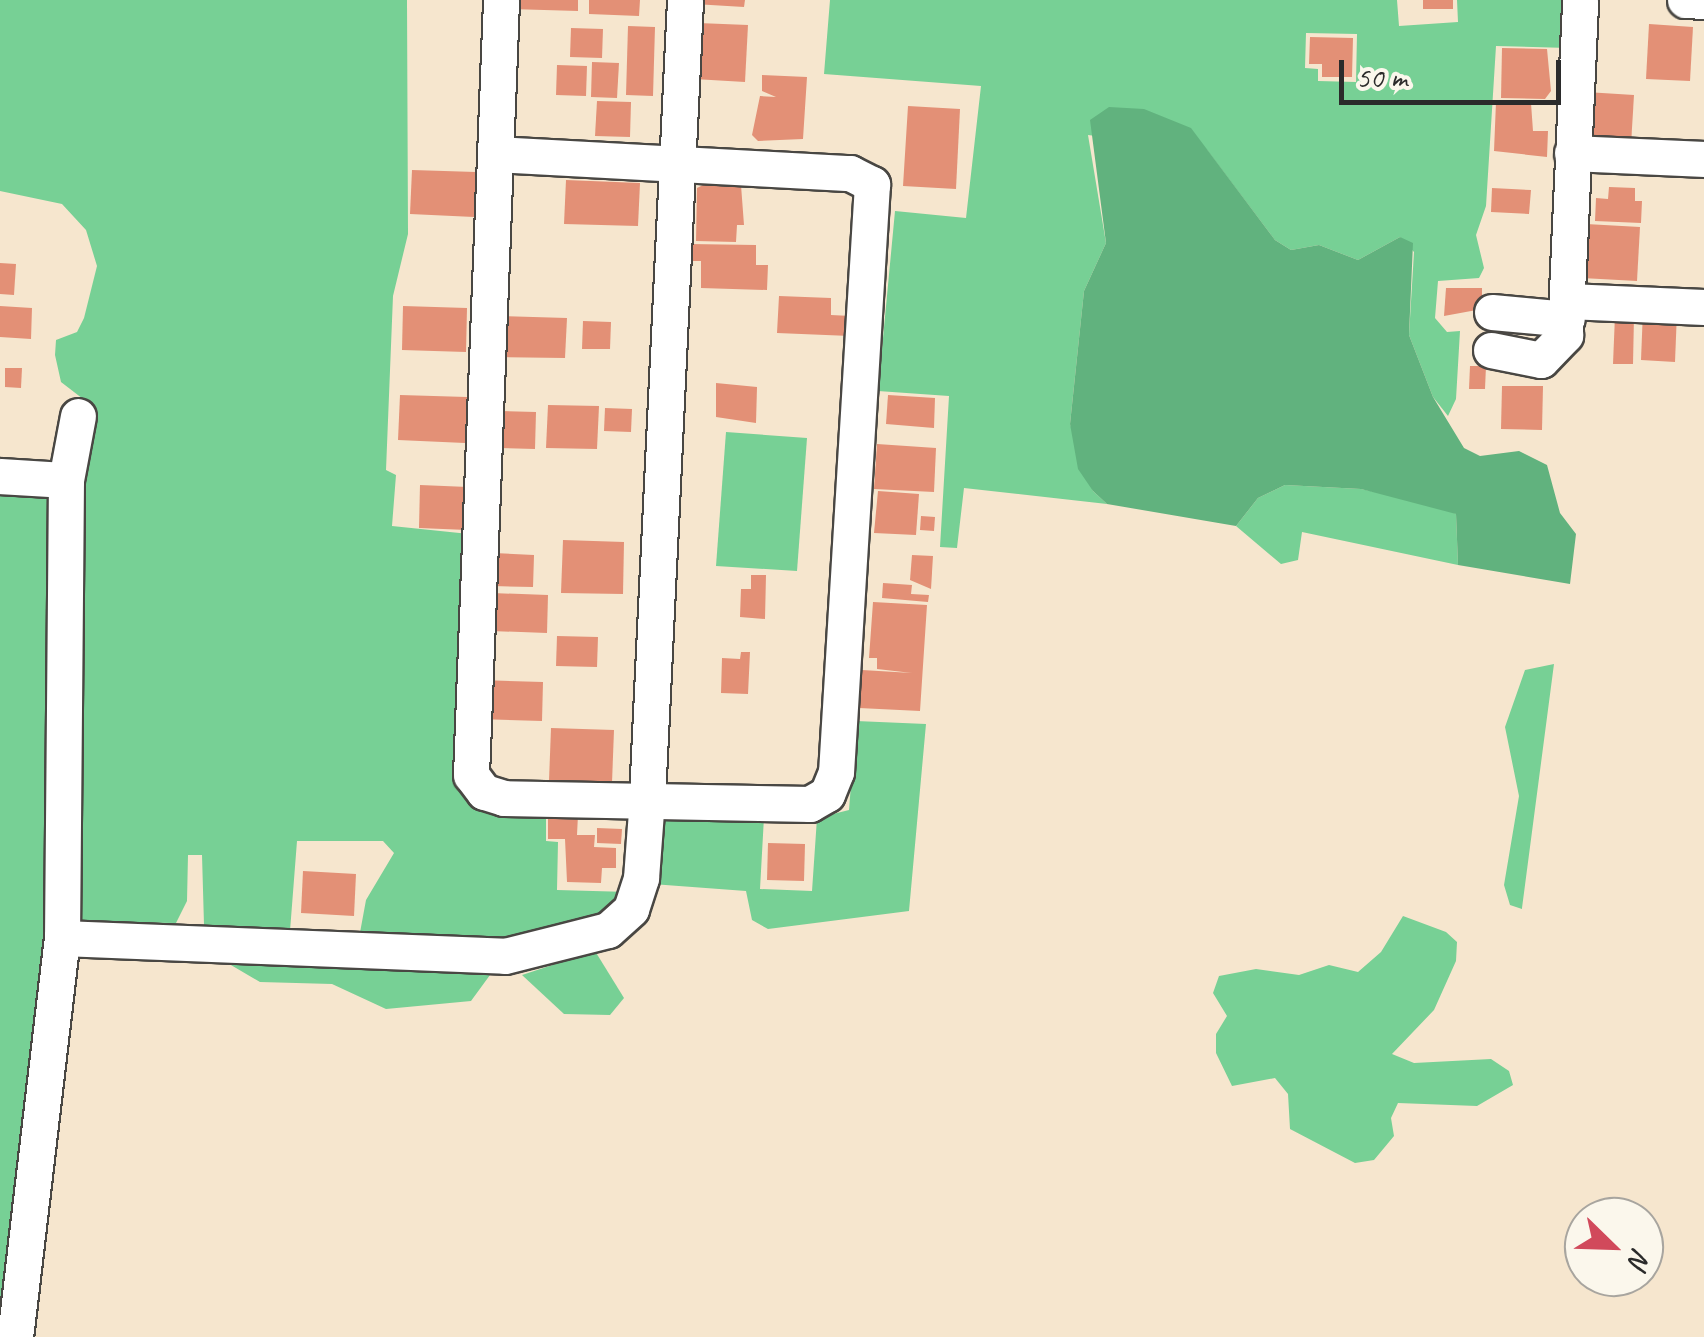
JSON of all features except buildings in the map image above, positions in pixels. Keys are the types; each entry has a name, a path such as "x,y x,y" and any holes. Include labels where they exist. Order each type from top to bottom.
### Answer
{"street":[{"path":"495,154 850,173 872,184 876,197 836,772 827,794 790,808 647,798 504,798 484,792 471,775 495,154 501,0"},
{"path":"62,938 488,956 532,952 622,922 639,890 647,798 685,0"},
{"path":"1490,350 1531,360 1550,356 1568,310 1580,0"},
{"path":"1685,0 1704,1"},
{"path":"1572,153 1704,159"},
{"path":"1492,312 1704,308"},
{"path":"15,1337 62,938 66,480 78,416"},
{"path":"0,476 66,480"}],"green space":[{"path":"0,0 407,0 408,234 393,296 386,470 396,475 392,526 469,534 460,756 546,809 546,841 558,842 557,890 629,892 624,903 534,944 359,938 366,900 394,853 383,841 297,841 290,931 204,925 202,855 188,855 187,901 176,923 78,922 69,653 87,402 61,382 55,355 56,340 77,332 84,318 97,266 86,230 62,204 0,191"},
{"path":"830,0 1397,0 1399,26 1458,22 1457,0 1568,0 1568,48 1496,46 1486,206 1476,235 1484,268 1479,278 1438,281 1435,318 1447,332 1460,331 1456,399 1448,416 1433,397 1409,335 1414,252 1400,237 1358,260 1319,245 1291,250 1275,240 1207,150 1088,135 1106,243 1084,291 1070,424 1093,491 1107,504 964,488 957,548 940,547 949,396 878,391 895,211 966,218 981,86 824,74","holes":["1306,33 1357,34 1356,82 1318,81 1318,69 1305,68"]},
{"path":"1109,107 1144,109 1191,128 1275,240 1291,250 1319,245 1358,260 1400,237 1413,243 1409,335 1433,397 1464,448 1480,456 1519,451 1547,465 1560,513 1576,534 1570,584 1458,565 1456,514 1361,489 1285,485 1258,498 1236,526 1107,504 1093,491 1078,469 1070,424 1084,291 1106,243 1090,120"},
{"path":"726,432 807,438 797,571 716,566"},
{"path":"0,482 53,498 45,1007 0,1337"},
{"path":"1285,485 1361,489 1442,506 1456,514 1458,565 1302,532 1298,560 1281,564 1236,526 1258,498"},
{"path":"1554,664 1522,909 1510,905 1504,885 1519,796 1505,727 1525,670"},
{"path":"856,721 926,724 909,911 768,929 752,920 746,891 652,884 662,817 764,817 760,889 812,891 817,818 849,810"},
{"path":"1403,916 1446,932 1457,942 1456,961 1434,1010 1392,1054 1414,1063 1491,1059 1509,1071 1513,1085 1477,1106 1398,1103 1391,1118 1394,1136 1374,1160 1355,1163 1290,1129 1288,1094 1275,1078 1232,1086 1216,1053 1216,1034 1227,1016 1213,993 1219,976 1256,969 1299,975 1329,965 1358,972 1381,952"},
{"path":"595,951 624,998 610,1015 564,1014 522,975"},
{"path":"219,958 484,968 490,975 471,1001 386,1009 332,984 260,982"}]}
